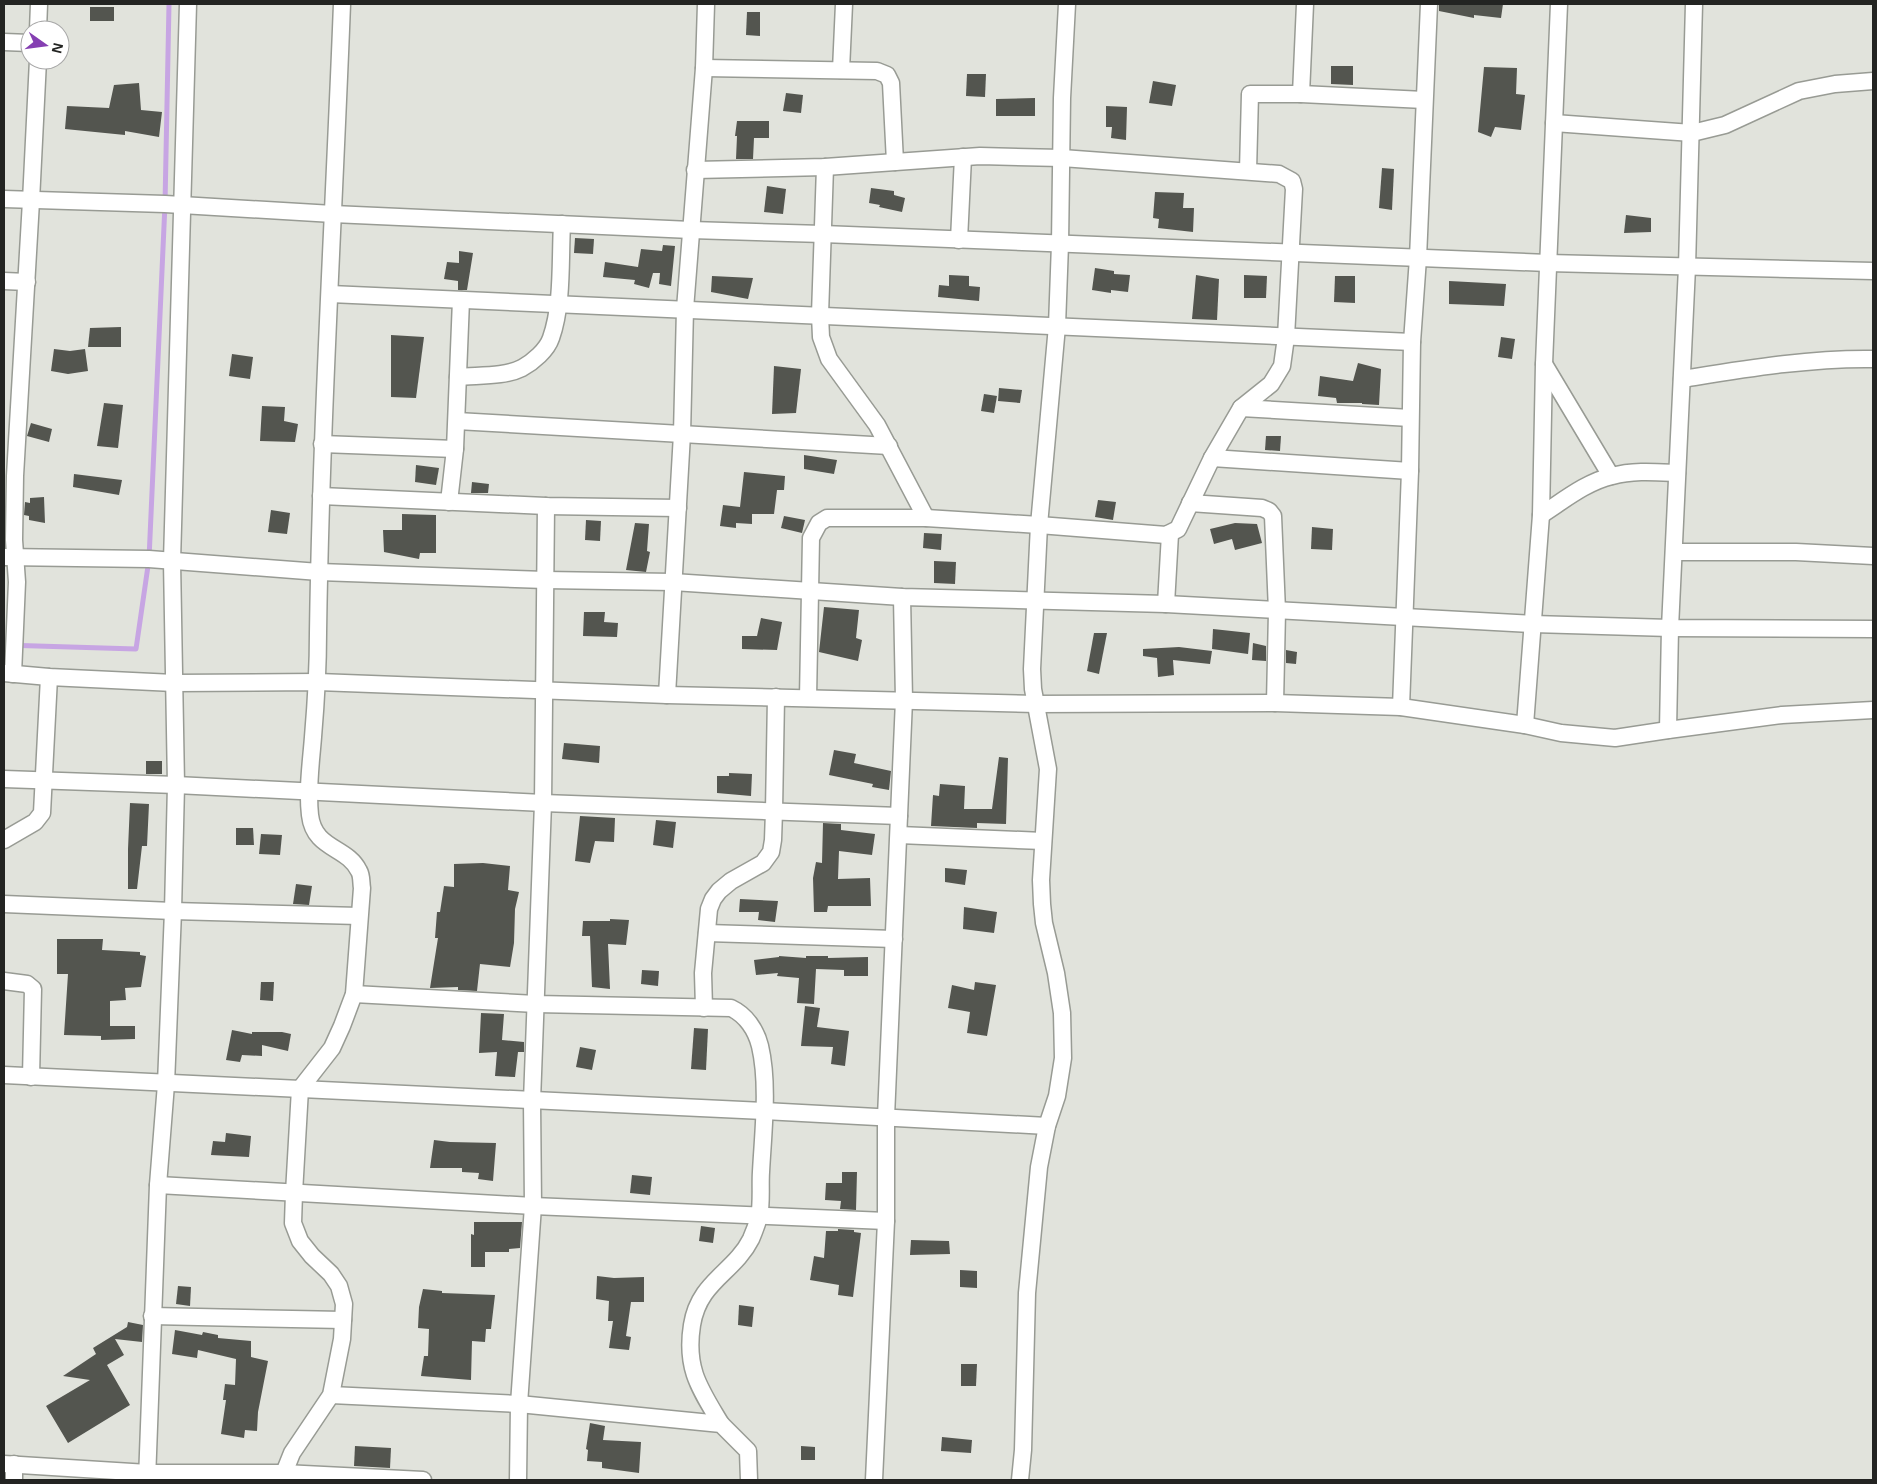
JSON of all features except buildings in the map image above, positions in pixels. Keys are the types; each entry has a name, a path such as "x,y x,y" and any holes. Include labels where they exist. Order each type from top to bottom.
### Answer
{"street":[{"path":"38,20 39,4"},
{"path":"148,1476 152,1316 158,1185 166,1084 173,912 176,785 172,561 188,4"},
{"path":"283,1476 292,1453 331,1395 338,1362 344,1304 339,1286 331,1274 312,1256 300,1241 294,1223 294,1193 300,1089 332,1048 354,994 362,888 360,872 353,862 323,842 314,830 310,816 309,791 318,682 322,444 334,214 342,4"},
{"path":"668,695 682,434 685,309 704,68 706,4"},
{"path":"841,70 844,4"},
{"path":"1020,1480 1023,1450 1028,1293 1039,1166 1057,1096 1063,1058 1062,1013 1042,904 1043,841 1048,769 1033,689 1032,669 1039,525 1057,326 1062,98 1067,4"},
{"path":"1301,94 1305,4"},
{"path":"1400,708 1410,471 1412,342 1418,258 1429,4"},
{"path":"1525,725 1541,514 1544,364 1559,4"},
{"path":"1668,730 1670,628 1692,133 1694,4"},
{"path":"4,42 20,43"},
{"path":"704,68 877,71 887,75 891,83 895,162"},
{"path":"38,70 26,282 9,476 10,558 17,582 8,674 174,683 318,682 668,695 1036,704 1275,703 1400,708 1525,725 1561,733 1615,738 1782,715 1873,710"},
{"path":"1554,123 1692,133 1725,125 1799,91 1835,84 1873,81"},
{"path":"1248,171 1250,94 1301,94 1424,100"},
{"path":"695,170 825,167 963,157 1062,158 1248,171 1278,174 1292,181 1294,198 1286,337 1282,366 1270,384 1241,408 1212,458 1178,529 1170,534 926,518 827,518 818,523 811,538 808,698"},
{"path":"959,240 963,157"},
{"path":"825,167 820,315 821,338 829,359 877,425 926,518"},
{"path":"4,199 181,205 691,230 1548,263 1873,271"},
{"path":"458,377 504,374 522,368 544,350 551,339 558,304 562,224"},
{"path":"4,281 26,282"},
{"path":"330,294 1412,342"},
{"path":"449,502 457,422 461,300"},
{"path":"1682,379 1800,362 1873,359"},
{"path":"1544,364 1612,476"},
{"path":"1241,408 1410,418"},
{"path":"457,422 889,446"},
{"path":"322,444 455,449"},
{"path":"1212,458 1410,471"},
{"path":"1541,514 1583,488 1612,476 1630,473 1677,473"},
{"path":"321,496 546,506 678,508"},
{"path":"1190,503 1262,508 1269,511 1273,516 1277,611 1275,703"},
{"path":"518,1480 519,1404 533,1206 532,1101 543,803 546,506"},
{"path":"1166,604 1170,534"},
{"path":"1674,552 1796,552 1873,556"},
{"path":"10,558 172,561 319,572 545,580 673,582 902,597 1166,604 1534,624 1670,628 1873,629"},
{"path":"874,1480 886,1221 886,1117 904,700 902,597"},
{"path":"4,840 31,825 42,813 49,677"},
{"path":"704,1008 703,973 709,909 719,891 731,881 763,863 771,852 774,811 776,697"},
{"path":"4,779 176,785 543,803 899,816"},
{"path":"899,835 1043,841"},
{"path":"4,904 173,912 359,916"},
{"path":"707,933 894,939"},
{"path":"4,981 27,984 33,989 31,1077"},
{"path":"354,994 536,1004 731,1008 741,1013 752,1026 760,1044 764,1111 759,1217 751,1239 742,1252 710,1285 698,1305 692,1324 690,1351 693,1374 703,1395 721,1424 748,1451 749,1480"},
{"path":"4,1075 1048,1126"},
{"path":"158,1185 533,1206 886,1221"},
{"path":"152,1316 343,1320"},
{"path":"331,1395 519,1404 721,1424"},
{"path":"11,1470 148,1476 283,1476 423,1480"}],"waterway":[{"path":"4,645 136,649 149,559 165,204 169,4"}]}
